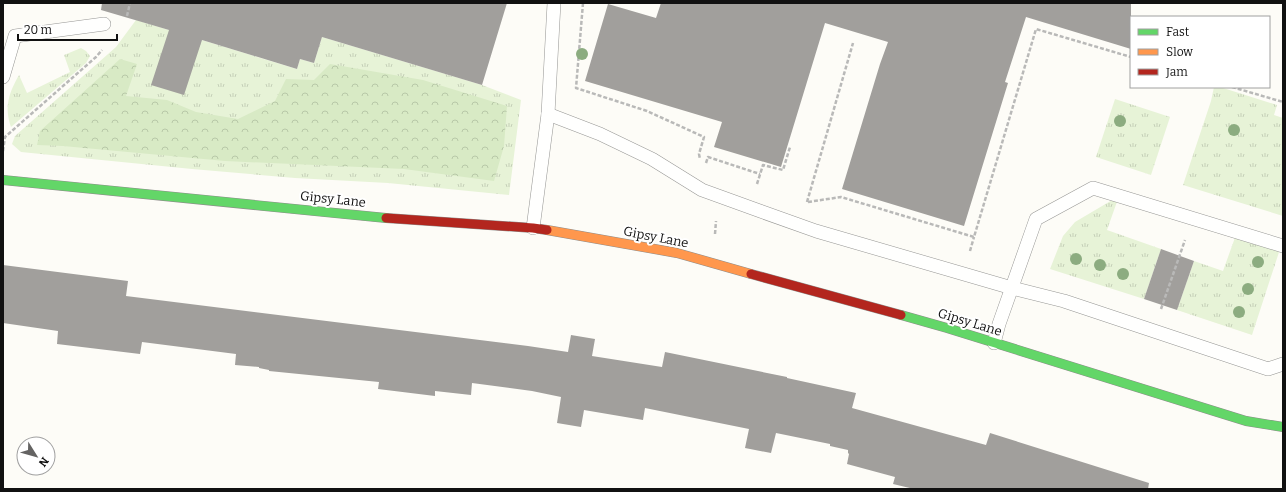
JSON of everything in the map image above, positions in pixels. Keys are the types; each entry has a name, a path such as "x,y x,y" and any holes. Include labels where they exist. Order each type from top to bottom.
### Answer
{"street":[{"name":"Gipsy Lane","path":"3,180 399,219 533,228 677,253 947,328 1246,420 1283,427"}],"lane":[{"path":"533,228 548,114 554,3"},
{"path":"3,77 15,36 104,24"},
{"path":"548,114 600,134 652,159 702,190 816,231 1012,288 1064,301 1268,368 1283,364"},
{"path":"994,342 1036,219 1093,188 1283,246"}],"path":[{"path":"583,3 576,88 647,112 704,137 699,154 701,163"},
{"path":"800,200 807,202 841,197 974,237 1036,29 1130,57"},
{"path":"807,202 853,43"},
{"path":"3,152 5,137 96,57 106,45"},
{"path":"1235,88 1283,102"},
{"path":"756,186 763,165 783,170 790,147"},
{"path":"704,168 708,157 760,174"},
{"path":"1153,330 1192,218"}],"green space":[{"path":"136,20 297,69 300,59 314,63 322,37 482,85 521,100 509,195 388,183 295,178 192,169 21,152 12,144 15,136 116,47"},
{"path":"81,48 90,56 86,63 11,127 8,106 10,94 19,75 27,93 70,72 64,55"},
{"path":"120,59 137,64 126,96 167,100 196,112 238,119 275,101 286,79 314,80 330,64 423,80 507,106 504,146 494,181 404,169 225,161 63,146 37,145 40,131"},
{"path":"1214,88 1223,88 1277,105 1274,115 1283,118 1283,216 1183,185 1211,101"},
{"path":"1115,99 1170,117 1151,175 1096,157"},
{"path":"1119,196 1107,230 1161,249 1144,299 1050,269 1063,236 1075,222"},
{"path":"1237,232 1281,246 1252,335 1177,310 1194,261 1223,271"}],"building":[{"path":"102,3 507,3 482,85 322,37 314,63 300,59 297,69 202,40 184,95 151,85 169,30 101,10"},
{"path":"661,3 1131,3 1130,49 1026,17 1005,82 1008,83 964,226 842,189 888,42 825,23 781,167 714,147 722,122 585,81 608,4 656,18"},
{"path":"1161,249 1194,261 1177,310 1144,299"},
{"path":"3,265 128,281 126,296 568,352 571,335 595,339 592,356 662,367 665,352 856,393 852,408 986,445 990,433 1149,483 1148,489 914,489 893,484 895,477 847,464 849,454 848,450 830,446 830,444 776,433 771,453 745,448 749,429 645,408 643,420 584,410 581,427 557,423 561,397 532,391 472,383 471,395 435,391 435,396 378,389 379,382 269,371 259,367 235,365 236,354 142,342 140,354 57,344 58,331 3,323"}],"traffic: fast":[{"path":"3,180 386,218"},
{"path":"901,315 1246,421 1283,427"}],"traffic: slow":[{"path":"547,230 677,253 751,274"}],"traffic: jam":[{"path":"386,218 547,230"},
{"path":"751,274 901,315"}]}
